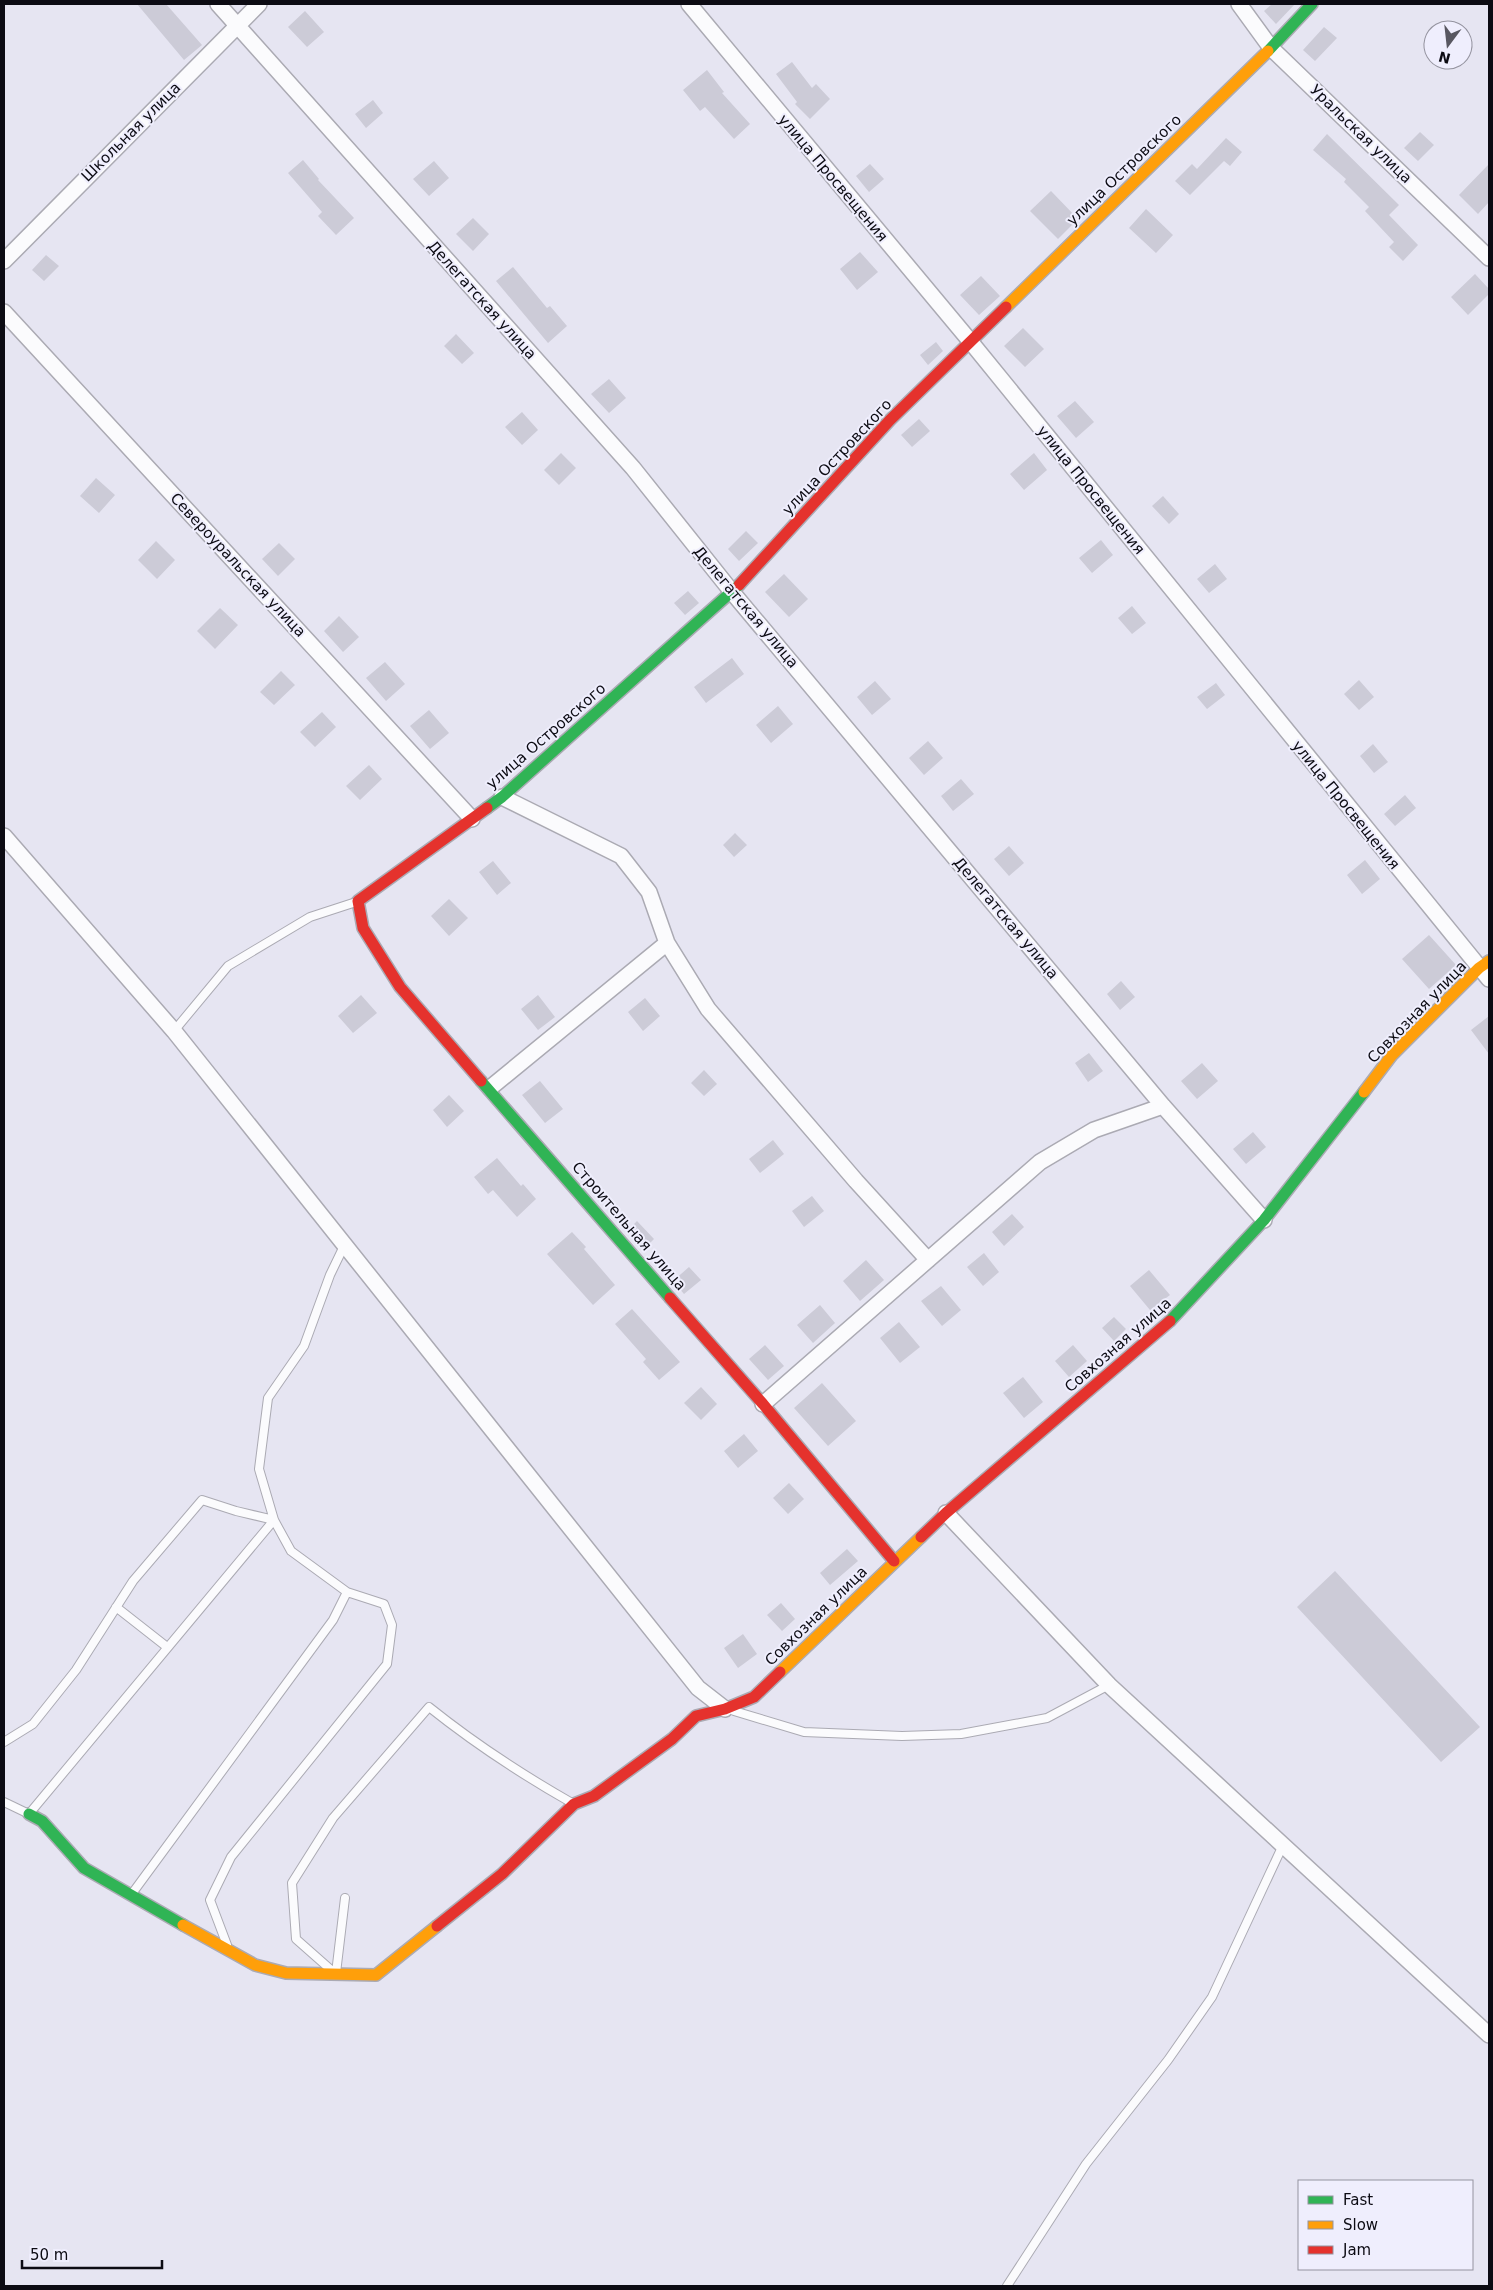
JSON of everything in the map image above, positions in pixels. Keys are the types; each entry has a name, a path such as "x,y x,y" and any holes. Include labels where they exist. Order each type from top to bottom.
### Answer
{"street":[{"name":"Делегатская улица","path":"218,4 633,468 732,592 1163,1106 1264,1220"},
{"name":"Школьная улица","path":"4,261 258,4"},
{"name":"улица Просвещения","path":"689,4 970,341 1486,970"},
{"name":"Уральская улица","path":"1239,4 1271,48 1489,258"},
{"name":"улица Островского","path":"358,901 502,797 732,592 890,420 1271,48 1312,4"},
{"name":"Североуральская улица","path":"4,312 472,819"},
{"path":"502,797 621,856 648,892 667,943 708,1008 856,1181 928,1260"},
{"path":"4,836 174,1031 698,1688 724,1708"},
{"name":"Строительная улица","path":"358,901 363,928 400,987 490,1088 763,1404 894,1561"},
{"path":"490,1088 667,943"},
{"name":"Совхозная улица","path":"574,1804 594,1796 672,1740 696,1716 754,1697 946,1513 1180,1313 1264,1220 1392,1055 1486,970"},
{"path":"763,1404 1040,1162 1094,1130 1163,1106"},
{"path":"946,1513 1109,1685 1489,2035"},
{"path":"29,1814 42,1821 84,1868 130,1896 255,1965 286,1973 376,1975 502,1874 574,1804"}],"lane":[{"path":"174,1031 228,966 310,917 358,901"},
{"path":"229,1951 210,1900 231,1857 387,1664 392,1625 384,1604 347,1592 291,1551 274,1520 259,1469 268,1398 304,1346 330,1275 344,1246"},
{"path":"4,1742 33,1724 76,1670 133,1580 202,1500 236,1512 274,1520"},
{"path":"4,1802 29,1814 274,1520"},
{"path":"130,1896 333,1620 347,1592"},
{"path":"116,1607 167,1647"},
{"path":"724,1708 804,1732 902,1736 961,1734 1047,1718 1109,1685"},
{"path":"335,1975 296,1939 292,1883 333,1818 429,1706 475,1743 525,1776 574,1804"},
{"path":"1007,2286 1086,2164 1168,2060 1212,1997 1284,1845"},
{"path":"335,1975 346,1898"}],"building":[{"path":"137,4 166,4 202,45 184,60"},
{"path":"1272,4 1295,4 1276,24 1264,11"},
{"path":"305,11 324,32 307,47 288,27"},
{"path":"1324,27 1337,38 1315,61 1303,50"},
{"path":"792,62 812,88 816,84 830,99 810,119 795,104 797,102 776,74"},
{"path":"707,70 724,92 722,93 750,124 734,139 705,107 700,111 683,90"},
{"path":"373,100 383,113 366,128 355,114"},
{"path":"1420,132 1434,145 1418,161 1404,148"},
{"path":"1327,134 1399,205 1389,215 1418,245 1403,261 1389,247 1394,242 1365,211 1369,207 1344,182 1346,179 1313,150"},
{"path":"1226,138 1242,152 1230,166 1224,161 1190,195 1175,181 1192,164 1197,169"},
{"path":"303,160 318,180 354,218 336,235 318,216 322,212 288,173"},
{"path":"434,161 449,178 429,196 413,179"},
{"path":"870,164 884,179 869,192 856,176"},
{"path":"1489,164 1489,202 1478,214 1459,195"},
{"path":"1051,191 1078,219 1058,239 1030,211"},
{"path":"1146,209 1173,235 1156,253 1129,228"},
{"path":"473,218 489,234 473,251 456,234"},
{"path":"860,252 878,272 857,290 840,269"},
{"path":"46,255 59,266 44,281 32,270"},
{"path":"513,267 547,308 550,306 567,326 548,343 496,281"},
{"path":"1475,274 1489,289 1489,294 1468,315 1451,297"},
{"path":"981,276 1000,296 979,315 960,295"},
{"path":"1023,328 1044,349 1025,367 1004,346"},
{"path":"456,334 474,353 462,364 444,346"},
{"path":"936,342 943,351 928,365 920,355"},
{"path":"609,379 626,398 609,413 591,394"},
{"path":"1075,401 1094,422 1076,438 1057,416"},
{"path":"522,412 538,430 522,445 505,427"},
{"path":"919,419 930,431 912,447 901,435"},
{"path":"561,453 576,468 559,485 544,470"},
{"path":"1034,453 1047,470 1024,490 1010,474"},
{"path":"96,478 115,495 99,513 80,496"},
{"path":"1163,496 1179,514 1169,524 1152,506"},
{"path":"746,531 758,543 739,561 728,549"},
{"path":"1101,540 1113,555 1092,573 1079,558"},
{"path":"156,541 175,560 157,579 138,560"},
{"path":"279,543 295,559 278,576 262,559"},
{"path":"1215,564 1227,579 1209,593 1197,579"},
{"path":"784,574 808,599 789,617 765,592"},
{"path":"688,591 699,603 685,615 674,603"},
{"path":"1132,606 1146,623 1132,634 1118,618"},
{"path":"220,608 238,625 215,649 197,631"},
{"path":"339,616 359,637 343,652 324,631"},
{"path":"732,658 744,674 706,703 694,687"},
{"path":"385,662 405,684 386,701 366,678"},
{"path":"281,671 295,685 274,705 260,692"},
{"path":"1359,680 1374,697 1359,710 1344,694"},
{"path":"875,681 891,699 872,715 857,697"},
{"path":"1216,683 1225,695 1207,709 1197,697"},
{"path":"778,706 793,724 771,743 756,725"},
{"path":"429,710 449,733 430,749 410,726"},
{"path":"322,712 336,727 315,747 300,732"},
{"path":"928,741 943,758 924,775 909,758"},
{"path":"1373,744 1388,762 1374,773 1360,756"},
{"path":"369,765 382,779 360,800 346,786"},
{"path":"961,779 974,794 953,811 941,796"},
{"path":"1405,795 1416,808 1395,826 1384,814"},
{"path":"735,833 747,845 734,857 723,845"},
{"path":"1009,846 1024,863 1009,876 994,859"},
{"path":"1365,860 1380,879 1362,894 1347,875"},
{"path":"493,861 511,883 497,895 479,872"},
{"path":"449,899 468,918 449,936 431,916"},
{"path":"1429,935 1456,965 1429,989 1402,959"},
{"path":"1121,981 1135,997 1120,1010 1107,994"},
{"path":"361,995 377,1013 353,1033 338,1016"},
{"path":"538,995 555,1017 538,1030 521,1009"},
{"path":"645,998 660,1016 643,1031 628,1012"},
{"path":"1489,1016 1489,1054 1471,1030"},
{"path":"1089,1053 1103,1071 1088,1082 1075,1063"},
{"path":"1202,1063 1218,1081 1197,1099 1181,1081"},
{"path":"704,1070 717,1084 704,1096 691,1083"},
{"path":"540,1081 563,1109 545,1123 522,1095"},
{"path":"449,1095 464,1111 447,1127 433,1110"},
{"path":"1253,1132 1266,1147 1246,1164 1233,1149"},
{"path":"773,1140 784,1154 760,1173 749,1159"},
{"path":"497,1158 521,1186 523,1184 536,1199 517,1217 493,1190 488,1194 474,1177"},
{"path":"812,1196 824,1211 804,1227 792,1211"},
{"path":"1012,1214 1024,1227 1004,1246 992,1232"},
{"path":"637,1221 654,1239 644,1249 628,1230"},
{"path":"572,1232 615,1285 593,1305 547,1254"},
{"path":"984,1253 999,1272 983,1286 967,1267"},
{"path":"866,1260 884,1280 860,1301 843,1281"},
{"path":"689,1267 701,1280 684,1294 673,1281"},
{"path":"1149,1270 1170,1295 1150,1310 1130,1286"},
{"path":"941,1286 961,1310 942,1326 921,1301"},
{"path":"820,1305 835,1323 813,1343 797,1325"},
{"path":"632,1309 680,1362 659,1380 643,1362 646,1359 615,1324"},
{"path":"1114,1317 1126,1329 1114,1341 1102,1328"},
{"path":"899,1322 920,1347 900,1363 880,1338"},
{"path":"765,1345 784,1366 768,1380 749,1359"},
{"path":"1073,1345 1087,1361 1069,1377 1055,1361"},
{"path":"1023,1377 1043,1402 1024,1418 1003,1393"},
{"path":"822,1383 856,1421 828,1446 794,1408"},
{"path":"701,1387 717,1404 701,1420 684,1403"},
{"path":"744,1434 758,1451 738,1468 724,1451"},
{"path":"789,1483 804,1499 788,1514 773,1498"},
{"path":"847,1549 858,1561 830,1585 820,1573"},
{"path":"1335,1571 1480,1727 1441,1762 1297,1607"},
{"path":"781,1603 795,1619 782,1631 767,1615"},
{"path":"743,1634 757,1654 738,1668 724,1648"}],"traffic: fast":[{"path":"1268,51 1312,4"},
{"path":"487,808 502,797 739,585"},
{"path":"481,1081 670,1298"},
{"path":"1170,1321 1264,1220 1364,1092"},
{"path":"29,1814 42,1821 84,1868 183,1925"}],"traffic: slow":[{"path":"1006,307 1268,51"},
{"path":"1364,1092 1392,1055 1479,968 1489,961"},
{"path":"780,1672 921,1537"},
{"path":"183,1925 255,1965 286,1973 376,1975 437,1926"}],"traffic: jam":[{"path":"739,585 890,420 1006,307"},
{"path":"481,1081 400,987 363,928 358,901 487,808"},
{"path":"670,1298 763,1404 894,1561"},
{"path":"921,1537 946,1513 1170,1321"},
{"path":"437,1926 502,1874 574,1804 594,1796 672,1739 696,1716 725,1709 754,1697 780,1672"}]}
